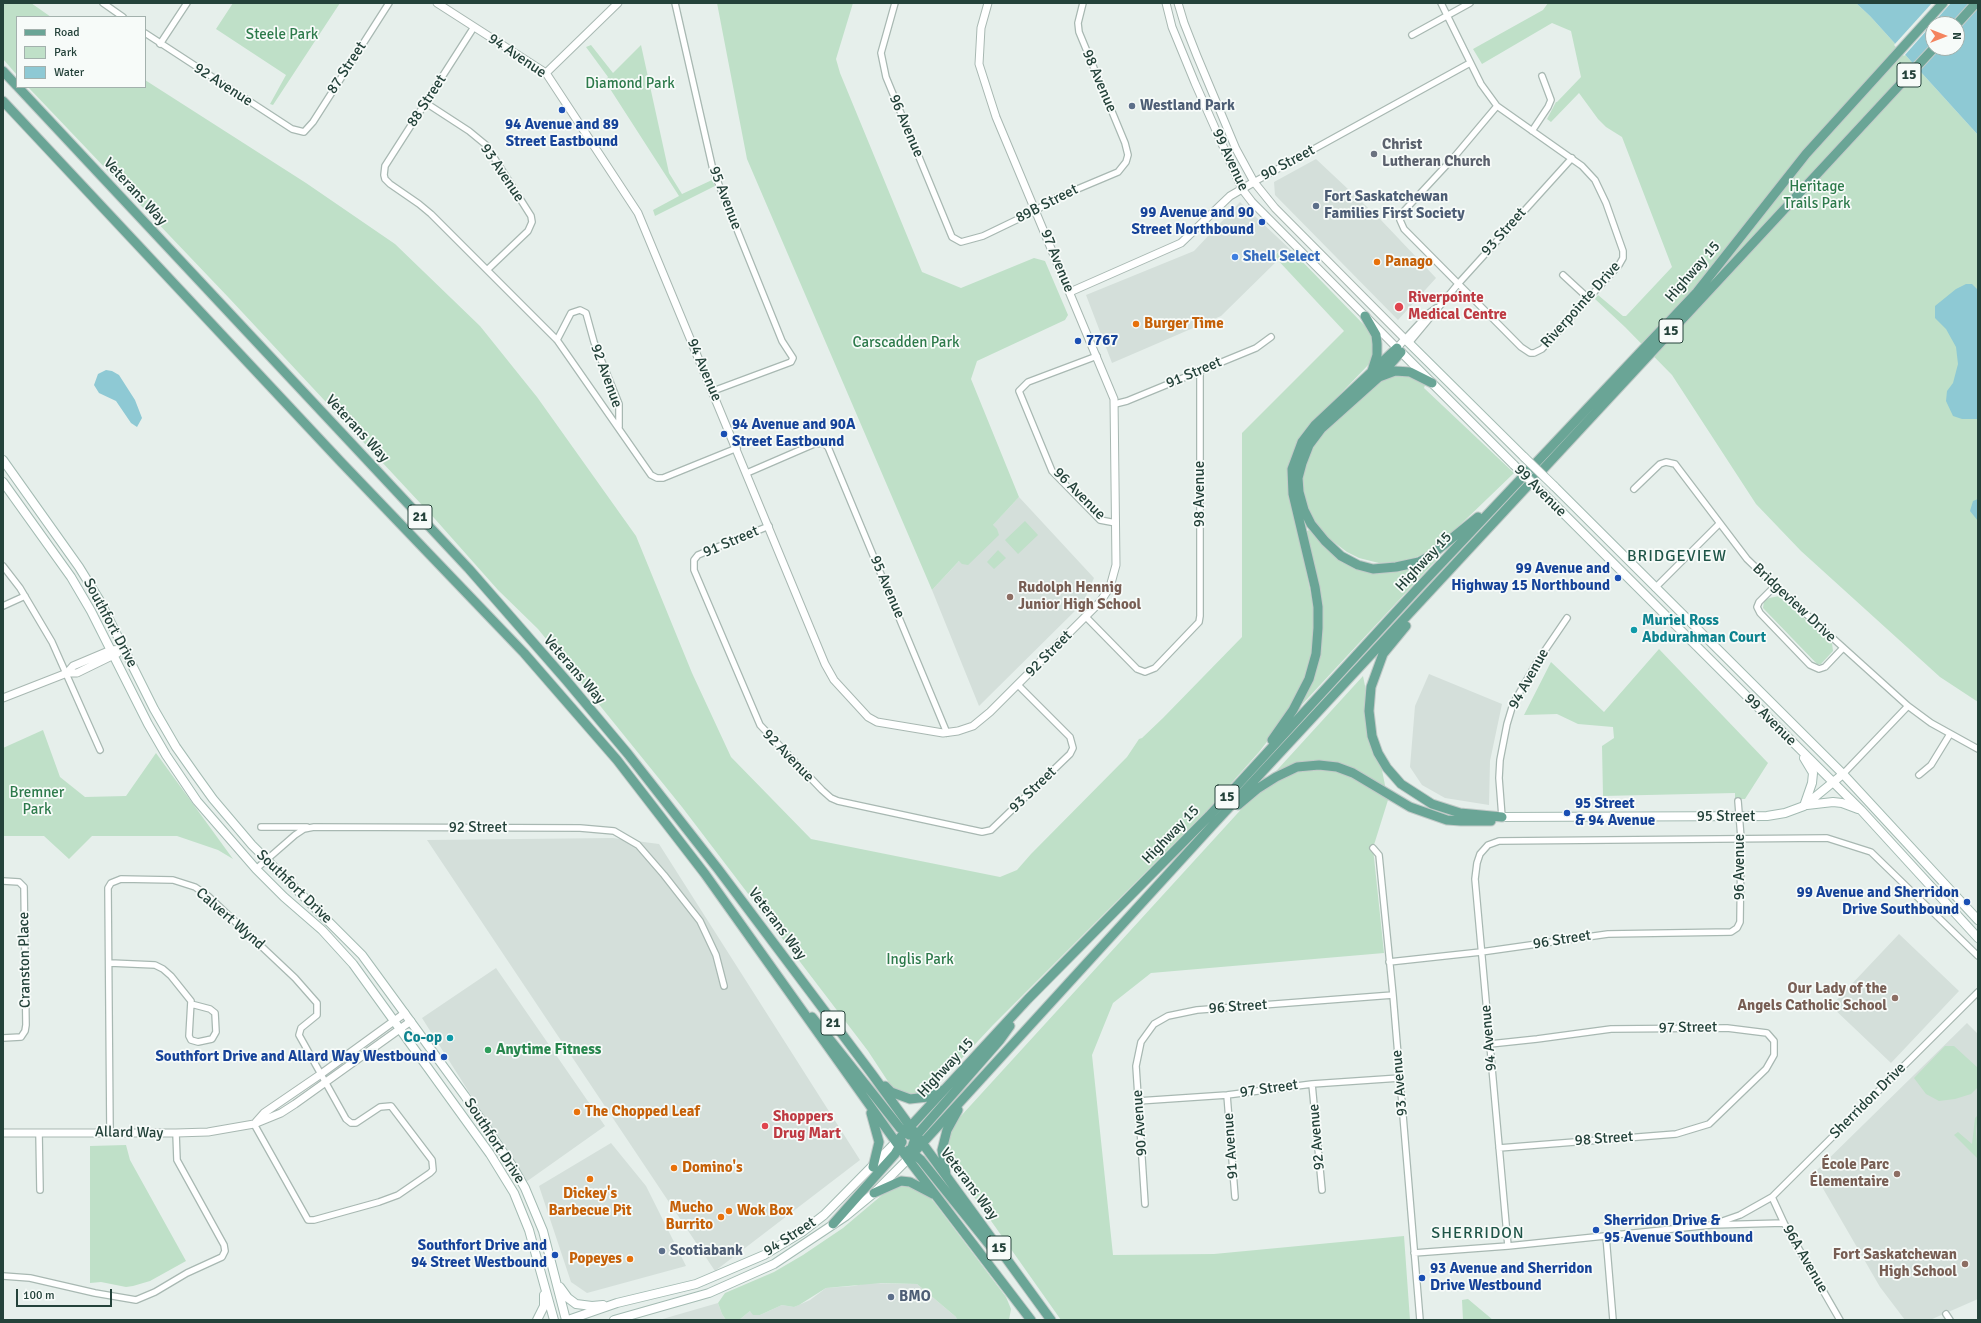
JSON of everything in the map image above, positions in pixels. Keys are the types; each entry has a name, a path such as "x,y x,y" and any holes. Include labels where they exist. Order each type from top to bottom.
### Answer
{"main road":[{"name":"Highway 15","path":"912,1135 956,1078 1028,999 1162,865 1246,777 1418,588 1697,292 1806,154 1943,3"},
{"path":"1964,16 1976,3"},
{"name":"Highway 15","path":"912,1135 966,1097 1211,827 1927,56"},
{"name":"Veterans Way","path":"3,72 16,86"},
{"name":"Veterans Way","path":"18,88 469,569 566,680 628,754 718,869 872,1074 912,1135 946,1176 1051,1320"},
{"name":"Veterans Way","path":"3,101 341,462 529,658 627,773 704,874 780,982 899,1144 910,1155 938,1198 1031,1320"},
{"path":"1366,316 1376,336 1378,344 1375,375"},
{"name":"99 Avenue","path":"1407,341 1843,774 1978,920"},
{"path":"1399,350 1321,429 1309,445 1298,478 1304,510 1311,524 1325,541 1342,556 1358,565 1373,568 1396,567 1419,562 1430,556 1499,503"},
{"name":"99 Avenue","path":"1399,350 1861,810 1978,938"},
{"path":"1246,777 1293,710 1309,679 1316,654 1318,607 1308,555 1293,494 1293,465 1302,442 1315,425 1375,375 1395,371 1410,372 1432,383"},
{"name":"Southfort Drive","path":"3,460 79,567 100,601 176,747 217,804 266,860 362,955 469,1102 520,1179 543,1231 567,1320"},
{"name":"Southfort Drive","path":"3,482 71,577 91,611 141,712 166,755 197,801 256,869 340,948 360,972 490,1154 506,1179 529,1230 554,1320"},
{"path":"1459,561 1383,654 1371,687 1369,711 1372,736 1378,753 1387,768 1401,784 1419,797 1432,804 1460,813 1502,818"},
{"path":"1800,750 1812,773 1812,783 1804,806 1833,802 1842,803 1861,810"},
{"path":"1211,827 1256,789 1276,777 1297,767 1319,765 1337,767 1353,773 1410,807 1447,820 1492,821 1502,818"},
{"name":"95 Street","path":"1502,818 1767,816 1786,813 1804,806 1843,774"},
{"path":"780,982 788,986 912,1135"},
{"path":"833,1224 899,1144 912,1135 1000,1040 1028,999"},
{"path":"872,1074 891,1092 910,1099 928,1097 956,1078"},
{"path":"946,1176 942,1150 944,1141 947,1130 966,1097"},
{"path":"868,1102 879,1142 873,1167"},
{"name":"15","path":"910,1155 912,1135"},
{"name":"94 Street","path":"567,1320 618,1303 696,1284 764,1255 802,1232 824,1215 899,1144"},
{"path":"910,1155 921,1160 1010,1271 1021,1278"},
{"name":"94 Street","path":"614,1320 719,1289 774,1264 820,1235 874,1193 910,1155"},
{"path":"874,1193 901,1181 910,1182 925,1188 938,1198"},
{"path":"537,1320 544,1306 541,1271"},
{"path":"557,1282 568,1298 576,1304 592,1306 618,1303"}],"street":[{"path":"103,3 121,16"},
{"path":"160,44 187,3"},
{"name":"87 Street","path":"304,132 310,126 389,3"},
{"name":"94 Avenue","path":"437,3 546,73 641,220 737,448 825,664 840,687 868,717 878,722 947,732"},
{"path":"546,73 618,3"},
{"name":"95 Avenue","path":"675,3 713,170 782,341 793,356 791,362 770,368 713,392"},
{"name":"96 Avenue","path":"895,3 881,53 886,77 952,237 961,242"},
{"name":"97 Avenue","path":"988,3 981,28 979,64 996,117 1113,394 1115,404 1116,523"},
{"name":"98 Avenue","path":"1083,3 1078,23 1079,32 1125,143 1128,158"},
{"name":"99 Avenue","path":"1166,3 1172,27 1242,189 1252,202 1399,350"},
{"name":"99 Avenue","path":"1178,3 1184,23 1236,149 1254,182 1275,208 1407,341"},
{"name":"Riverpointe Drive","path":"1441,3 1481,84 1497,106 1572,158 1589,173 1599,188 1606,203 1624,255 1619,265 1538,352 1530,353 1521,347 1458,284"},
{"path":"1412,35 1470,3"},
{"name":"88 Street","path":"384,175 385,166 474,27"},
{"name":"92 Avenue","path":"146,34 292,129 304,132"},
{"name":"90 Street","path":"1070,292 1175,246 1185,239 1230,196 1470,63"},
{"path":"1532,131 1550,104 1550,97 1542,76"},
{"name":"93 Avenue","path":"426,103 469,131 486,145 530,213 532,222 528,231 487,270"},
{"path":"1458,284 1404,229 1400,220 1404,211 1455,156 1497,106"},
{"name":"89B Street","path":"961,242 983,236 1036,210 1049,201 1118,172 1124,166 1128,158"},
{"name":"93 Street","path":"1399,350 1572,158"},
{"name":"92 Avenue","path":"384,175 390,184 425,209 557,340 619,427"},
{"path":"1563,275 1588,298"},
{"name":"92 Avenue","path":"557,340 571,313 580,310 586,313 594,342 619,404 619,427"},
{"name":"91 Street","path":"1115,404 1127,401 1256,348 1271,337"},
{"name":"96 Avenue","path":"1097,356 1028,382 1019,391 1052,471 1100,520 1116,523"},
{"name":"98 Avenue","path":"1086,617 1137,668 1146,672 1155,668 1197,625 1200,616 1200,372"},
{"path":"619,427 649,472 657,478 663,478 737,448"},
{"name":"95 Avenue","path":"747,473 814,444 823,443 830,450 947,732"},
{"name":"Bridgeview Drive","path":"1634,489 1660,464 1671,462 1676,464 1719,524 1747,559 1775,586 1908,706 1931,723 1978,748"},
{"name":"92 Street","path":"947,732 963,730 978,723 1086,617 1103,598 1112,581 1116,565 1116,523"},
{"path":"1655,588 1719,524"},
{"name":"91 Street","path":"694,560 702,553 769,526"},
{"name":"92 Avenue","path":"694,560 694,570 760,726 822,790 838,801 988,832"},
{"path":"3,566 25,596 52,642 100,750"},
{"path":"1775,586 1759,602 1757,607 1760,613 1810,665 1819,669 1825,667 1843,648"},
{"path":"3,606 25,596"},
{"name":"94 Avenue","path":"1502,818 1499,778 1500,760 1511,711 1537,662 1567,618"},
{"path":"3,698 67,673 73,666 124,649"},
{"name":"93 Street","path":"988,832 1070,754 1074,745 1070,737 1018,684"},
{"name":"95 Street","path":"1843,774 1908,706"},
{"path":"1919,775 1930,765 1950,734"},
{"name":"96 Avenue","path":"1735,931 1740,922 1741,838 1738,801"},
{"name":"92 Street","path":"262,827 580,828 614,831 638,846 664,875 700,921 716,955 724,986"},
{"name":"92 Street","path":"256,869 295,835 304,829 314,827"},
{"name":"95 Street","path":"1497,841 1827,838 1871,852 1978,956"},
{"name":"94 Avenue","path":"1497,841 1488,845 1482,850 1475,872 1508,1246"},
{"name":"93 Avenue","path":"1373,848 1379,855 1393,995 1420,1320"},
{"name":"Calvert Wynd","path":"110,1132 110,963 108,888 110,883 121,879 173,880 195,887 208,896 295,978 314,999 318,1008 317,1015 301,1028 299,1032 346,1119 351,1123 358,1122 380,1107 391,1106 432,1160 433,1168 430,1173 398,1195 379,1202 314,1220 308,1220 254,1124"},
{"name":"Cranston Place","path":"3,881 19,882 24,886 26,1017 25,1031 22,1036 3,1038"},
{"name":"96 Street","path":"1389,962 1481,952 1608,934 1735,931"},
{"path":"110,963 154,965 162,969 188,996 191,1004 190,1040 196,1042 212,1038 216,1032 215,1014 210,1009 191,1004"},
{"name":"Sherridon Drive","path":"1711,1225 1740,1215 1772,1197 1978,992"},
{"name":"96 Street","path":"1141,1042 1154,1024 1168,1016 1197,1010 1393,995"},
{"path":"254,1124 264,1113 405,1013"},
{"name":"Allard Way","path":"3,1134 208,1132 254,1124 281,1113 411,1021"},
{"name":"97 Street","path":"1490,1044 1610,1029 1727,1028 1767,1033 1774,1041 1774,1055 1766,1069 1709,1124"},
{"name":"90 Avenue","path":"1141,1042 1136,1066 1146,1204"},
{"name":"97 Street","path":"1138,1101 1226,1095 1312,1084 1400,1078"},
{"name":"92 Avenue","path":"1312,1084 1322,1190"},
{"name":"91 Avenue","path":"1226,1095 1234,1198"},
{"name":"98 Street","path":"1499,1148 1676,1134 1709,1124"},
{"path":"39,1133 40,1190"},
{"path":"3,1276 30,1278 95,1293 136,1300 155,1292 187,1273 222,1257 225,1251 224,1245 177,1160 176,1133"},
{"name":"96A Avenue","path":"1772,1197 1784,1223 1840,1320"},
{"name":"Sherridon Drive","path":"1414,1253 1508,1246 1711,1225 1784,1223"},
{"path":"1606,1236 1613,1320"},
{"path":"1946,1314 1950,1320"}],"shaded area":[{"path":"1316,159 1381,220 1436,278 1398,320 1275,195 1274,182"},
{"path":"1240,202 1293,252 1281,250 1274,255 1278,260 1221,316 1112,363 1086,295 1194,251"},
{"name":"Rudolph Hennig Junior High School","path":"1019,497 1094,578 1083,603 979,706 932,590"},
{"path":"1429,674 1502,704 1490,761 1489,805 1445,798 1422,785 1410,767 1415,706"},
{"path":"613,838 659,844 860,1160 715,1271 427,840"},
{"name":"Our Lady of the Angels Catholic School","path":"1899,934 1959,991 1891,1063 1831,1006"},
{"path":"496,968 605,1126 526,1182 422,1018"},
{"path":"1967,1023 1978,1034 1978,1299 1930,1320 1905,1320 1880,1287 1814,1173"},
{"path":"611,1143 646,1186 686,1266 587,1293 571,1282 539,1186"},
{"path":"866,1283 917,1284 956,1317 957,1320 739,1320 750,1311 760,1315 782,1305 794,1307 810,1300 826,1288 854,1286"},
{"path":"718,1303 726,1320 659,1320"}],"green space":[{"path":"3,3 31,3 50,16 16,16 16,74 3,59"},
{"name":"Steele Park","path":"233,3 340,3 273,105 270,104 286,75 216,29"},
{"name":"Carscadden Park","path":"717,3 853,3 836,59 840,73 922,272 961,288 1034,258 1045,261 1068,315 1065,320 977,361 971,379 1019,497 993,525 997,529 999,535 968,565 962,564 959,561 932,590 747,159"},
{"name":"Heritage Trails Park","path":"1548,3 1856,3 1870,16 1978,135 1978,702 1940,677 1801,551 1756,504 1672,375 1595,299 1598,295 1623,316 1626,316 1672,267 1622,137 1606,127 1598,119 1579,93 1551,122 1547,119 1556,102 1581,77 1571,31 1552,23 1482,64 1473,49 1543,10"},
{"name":"Diamond Park","path":"591,45 613,73 641,45 669,173 682,194 712,180 715,186 655,216 653,210 679,196 605,81 608,77 586,47"},
{"name":"Inglis Park","path":"146,81 306,183 395,244 480,326 537,397 636,536 692,673 731,757 811,839 1000,877 1017,870 1127,757 1139,739 1142,738 1163,718 1242,637 1242,433 1344,331 1274,256 1281,250 1293,252 1366,327 1372,336 1374,353 1370,363 1305,431 1298,442 1291,495 1315,615 1316,635 1307,678 1291,711 1259,752 1203,815 993,1025 934,1088 928,1092 911,1096 895,1090 891,1086 868,1051 682,807 538,629 498,590 435,519 229,298 29,88 146,88"},
{"path":"1408,374 1425,385 1424,388 1514,473 1435,549 1405,562 1379,563 1359,558 1347,552 1323,534 1313,522 1305,502 1302,482 1308,453 1324,432 1377,383 1387,376"},
{"path":"1025,521 1038,535 1018,554 1005,540"},
{"path":"1309,530 1320,542 1357,567 1421,564 1437,557 1438,558 1295,712 1320,639 1305,532"},
{"path":"998,550 1006,558 994,569 987,562"},
{"path":"1779,596 1832,643 1833,651 1821,664 1817,664 1763,608 1764,601 1769,598"},
{"path":"1659,649 1768,763 1745,799 1735,799 1735,793 1603,796 1602,746 1614,738 1613,727 1578,724 1557,714 1524,715 1551,662 1604,712"},
{"path":"1363,676 1388,800 1373,848 1384,953 1151,973 1113,1003 1092,1055 1113,1255 1214,1254 1404,1236 1410,1320 1061,1320 953,1167 947,1155 949,1133 960,1117"},
{"name":"Bremner Park","path":"43,730 60,777 85,797 126,796 156,753 233,859 218,850 177,836 92,836 69,859 44,836 3,836 3,748"},
{"path":"1945,1046 1954,1046 1978,1068 1978,1087 1971,1094 1955,1099 1939,1101 1926,1094 1914,1078"},
{"path":"1978,1115 1976,1131 1978,1159 1954,1135 1958,1132 1972,1144 1975,1118"},
{"path":"126,1145 130,1160 186,1261 150,1281 133,1286 126,1287 101,1282 90,1283 90,1146"},
{"path":"904,1186 913,1188 928,1195 934,1202 1006,1297 1011,1309 1009,1320 957,1320 956,1317 917,1284 881,1283 826,1288 794,1307 782,1305 760,1315 753,1315 750,1311 739,1320 726,1320 718,1303 725,1293 774,1272 803,1255 843,1228 888,1190"},
{"path":"1468,1299 1493,1320 1463,1320 1462,1300"}],"water":[{"path":"1856,3 1978,3 1978,135 1870,16"},
{"path":"1966,284 1972,284 1978,290 1978,419 1962,419 1953,416 1946,401 1947,391 1953,383 1958,364 1956,347 1946,329 1935,318 1935,306 1956,289"},
{"path":"106,370 112,371 119,375 135,400 142,418 137,427 131,423 116,401 99,393 94,385 98,374"},
{"path":"1978,499 1978,521 1970,511 1973,501"}],"pier":[{"path":"1932,3 1951,3 1939,16 1925,16 1925,32 1904,56 1894,45"}],"place":[{"name":"Westland Park","path":"1132,106"},
{"name":"94 Avenue and 89 Street Eastbound","path":"562,110"},
{"name":"Christ Lutheran Church","path":"1374,154"},
{"name":"Fort Saskatchewan Families First Society","path":"1316,206"},
{"name":"99 Avenue and 90 Street Northbound","path":"1262,222"},
{"name":"Shell Select","path":"1235,257"},
{"name":"Panago","path":"1377,262"},
{"name":"Riverpointe Medical Centre","path":"1399,307"},
{"name":"Burger Time","path":"1136,324"},
{"name":"7767","path":"1078,341"},
{"name":"94 Avenue and 90A Street Eastbound","path":"724,434"},
{"name":"99 Avenue and Highway 15 Northbound","path":"1618,578"},
{"name":"Rudolph Hennig Junior High School","path":"1010,597"},
{"name":"Muriel Ross Abdurahman Court","path":"1634,630"},
{"name":"95 Street & 94 Avenue","path":"1567,813"},
{"name":"99 Avenue and Sherridon Drive Southbound","path":"1967,902"},
{"name":"Our Lady of the Angels Catholic School","path":"1895,998"},
{"name":"Co-op","path":"450,1038"},
{"name":"Anytime Fitness","path":"488,1050"},
{"name":"Southfort Drive and Allard Way Westbound","path":"444,1057"},
{"name":"The Chopped Leaf","path":"577,1112"},
{"name":"Shoppers Drug Mart","path":"765,1126"},
{"name":"Domino's","path":"674,1168"},
{"name":"École Parc Élementaire","path":"1897,1174"},
{"name":"Dickey's Barbecue Pit","path":"590,1179"},
{"name":"Wok Box","path":"729,1211"},
{"name":"Mucho Burrito","path":"721,1217"},
{"name":"Sherridon Drive & 95 Avenue Southbound","path":"1596,1230"},
{"name":"Scotiabank","path":"662,1251"},
{"name":"Southfort Drive and 94 Street Westbound","path":"555,1255"},
{"name":"Popeyes","path":"630,1259"},
{"name":"Fort Saskatchewan High School","path":"1965,1264"},
{"name":"93 Avenue and Sherridon Drive Westbound","path":"1422,1278"},
{"name":"BMO","path":"891,1297"}],"district":[{"name":"BRIDGEVIEW","path":"1677,557"},
{"name":"SHERRIDON","path":"1478,1234"}]}
